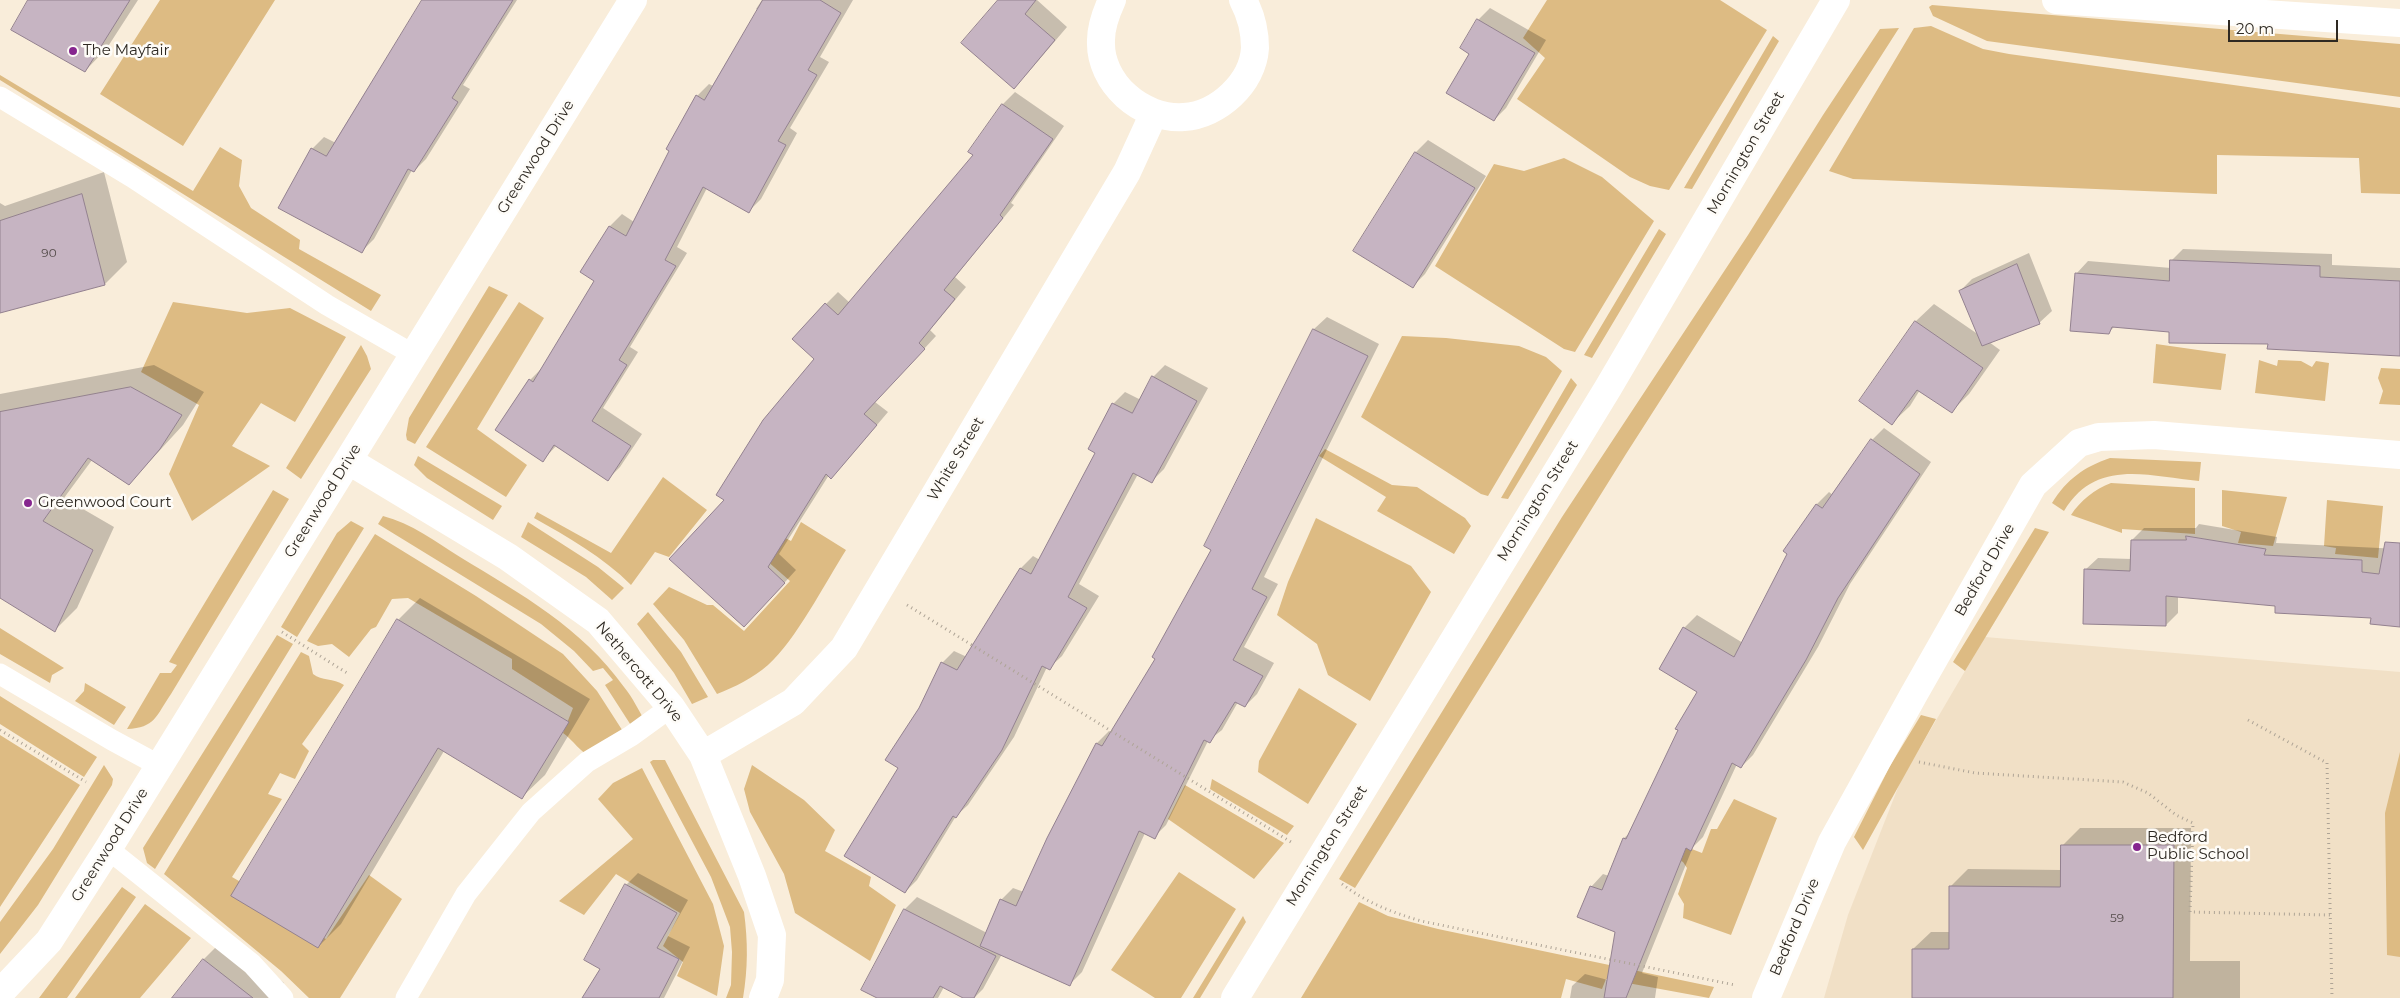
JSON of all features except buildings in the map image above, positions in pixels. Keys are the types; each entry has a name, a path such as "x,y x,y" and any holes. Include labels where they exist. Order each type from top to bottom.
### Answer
{"street":[{"name":"Greenwood Drive","path":"0,992 49,941 108,849 633,0"},
{"path":"1112,0 1105,14 1100,41 1106,68 1114,83 1132,102 1154,113 1184,117 1209,110 1232,96 1247,74 1255,49 1252,16 1244,0"},
{"name":"Mornington Street","path":"1234,998 1315,864 1398,734 1477,600 1608,388 1836,0"},
{"path":"2056,0 2400,23"},
{"name":"White Street","path":"703,756 793,702 844,648 1126,172 1154,113"},
{"name":"Bedford Drive","path":"1767,994 1832,842 1920,684 2033,485 2079,443 2099,437 2154,435 2400,456"},
{"name":"Nethercott Drive","path":"349,461 508,557 598,621 671,707 703,756 752,876 772,935 770,980 762,998"}],"lane":[{"path":"0,96 132,177 327,305 414,355"},
{"path":"0,674 160,766"},
{"path":"406,998 466,894 531,812 588,762 631,736 671,707"},
{"path":"108,849 252,964 283,998"}],"path":[{"path":"879,588 1291,843 1315,864 1358,896 1384,910 1421,921 1767,994"},
{"path":"281,632 347,672"},
{"path":"2248,720 2327,763 2332,998"},
{"path":"0,730 86,782"},
{"path":"1919,762 1975,772 2123,782 2148,793 2176,815 2193,823 2190,912 2330,915"}],"shaded area":[{"path":"160,0 275,0 183,146 100,94"},
{"path":"1547,0 1720,0 1767,30 1669,190 1650,186 1630,177 1517,99 1545,58 1523,38"},
{"path":"1932,5 2400,44 2400,97 1987,41 1933,16 1929,7"},
{"path":"1931,26 1983,49 2009,54 2400,108 2400,194 2361,193 2359,158 2217,155 2217,194 1853,179 1829,171 1914,28"},
{"path":"1899,28 1626,454 1355,888 1339,879 1562,517 1748,235 1823,115 1880,29"},
{"path":"1773,36 1779,41 1692,189 1684,188"},
{"path":"0,75 193,191 220,147 242,160 239,186 251,208 300,240 299,249 381,295 371,311 0,80"},
{"path":"1564,158 1602,177 1654,221 1575,352 1564,349 1435,266 1494,164 1524,171"},
{"path":"1659,229 1666,234 1592,358 1584,355"},
{"path":"489,286 508,295 415,444 407,440 409,418"},
{"path":"173,302 247,313 290,308 346,337 295,422 261,403 232,446 270,466 192,521 169,474 199,405 141,372"},
{"path":"519,302 544,318 477,429 527,465 506,497 426,447"},
{"path":"1402,336 1446,338 1519,346 1546,357 1562,371 1488,496 1481,494 1361,417"},
{"path":"2156,344 2226,354 2221,390 2153,383"},
{"path":"361,345 371,369 301,479 286,468"},
{"path":"2259,360 2277,366 2278,360 2301,361 2312,367 2316,361 2329,363 2325,401 2255,393"},
{"path":"2381,368 2400,369 2400,405 2379,404 2383,391 2378,378"},
{"path":"1571,378 1577,385 1508,499 1501,498"},
{"path":"1325,449 1392,485 1417,487 1465,518 1471,526 1454,554 1377,511 1386,497 1319,456"},
{"path":"418,456 502,506 493,520 427,478 414,465"},
{"path":"2110,458 2201,462 2199,481 2142,474 2124,474 2107,477 2091,483 2077,494 2064,511 2052,503 2064,487 2077,475 2092,465"},
{"path":"663,477 707,510 669,557 655,552 631,585 609,565 572,540 534,518 537,512 611,553"},
{"path":"2111,483 2195,488 2195,534 2122,529 2122,533 2071,515 2088,496"},
{"path":"273,490 289,499 171,694 158,714 149,723 144,726 127,729 160,673 171,673 177,665 169,662"},
{"path":"2222,490 2287,497 2273,546 2238,543 2241,532 2222,526"},
{"path":"2327,500 2383,506 2378,558 2335,554 2336,548 2324,546"},
{"path":"728,507 791,541 801,522 846,550 810,610 779,654 756,674 717,694 684,640 653,604 669,587 707,605 713,605 744,631 790,581 718,518"},
{"path":"383,516 403,523 423,534 528,599 570,630 607,666 630,696 646,723 634,730 605,685 613,680 603,668 593,671 574,651 541,624 378,524"},
{"path":"1316,518 1411,566 1431,592 1370,701 1328,675 1317,644 1277,615 1288,582"},
{"path":"351,521 364,528 297,637 281,627 337,533"},
{"path":"528,522 598,567 624,588 612,600 586,577 521,537"},
{"path":"2035,528 2049,532 1965,671 1953,662"},
{"path":"375,534 476,596 563,654 597,691 626,736 591,757 587,755 563,733 573,708 512,669 512,659 408,598 392,599 376,627 371,629 349,657 332,644 318,646 307,641"},
{"path":"648,612 681,652 708,697 692,704 674,673 637,624"},
{"path":"0,628 64,668 52,675 50,683 0,654"},
{"path":"277,635 293,644 155,869 147,863 143,848"},
{"name":"Bedford Public School","path":"1985,637 2400,672 2400,998 1824,998 1848,915 1901,780"},
{"path":"301,652 309,656 313,674 344,685 302,744 309,751 295,779 280,773 268,794 282,799 232,877 277,903 279,914 326,939 369,875 402,899 340,998 309,998 281,971 164,874"},
{"path":"85,683 126,707 114,725 75,701 84,691"},
{"path":"1299,688 1357,724 1308,804 1258,772 1259,761"},
{"path":"0,696 97,757 84,777 0,724"},
{"path":"1921,715 1936,719 1863,850 1854,837 1890,766"},
{"path":"0,735 80,785 0,907"},
{"path":"2400,752 2400,957 2387,955 2385,813"},
{"path":"653,760 665,760 744,912 747,955 743,998 726,998 731,985 732,952 730,927 711,877 650,762"},
{"path":"104,765 113,779 112,785 38,905 0,954 0,922 53,849"},
{"path":"752,765 804,800 835,830 825,851 871,877 869,886 896,905 870,961 795,913 784,874 750,812 744,789"},
{"path":"642,768 713,904 724,946 717,996 677,976 683,962 663,946 680,913 616,874 584,915 559,901 633,839 598,799 613,783"},
{"path":"1212,779 1294,826 1287,835 1210,789"},
{"path":"1185,785 1284,843 1254,879 1168,819"},
{"path":"1734,799 1777,818 1731,935 1683,918 1684,904 1678,894 1687,868 1683,862 1639,840 1643,830 1702,853 1711,829 1717,829"},
{"path":"1179,872 1236,909 1181,998 1155,998 1111,970"},
{"path":"122,887 136,897 67,998 39,998"},
{"path":"1359,902 1388,916 1438,929 1714,987 1709,998 1606,979 1602,989 1566,979 1561,998 1301,998"},
{"path":"145,904 191,938 140,998 75,998"},
{"path":"1243,916 1246,922 1200,998 1193,998"}],"place":[{"name":"The Mayfair","path":"73,51"},
{"name":"Greenwood Court","path":"28,503"},
{"name":"Bedford Public School","path":"2137,847"}]}
